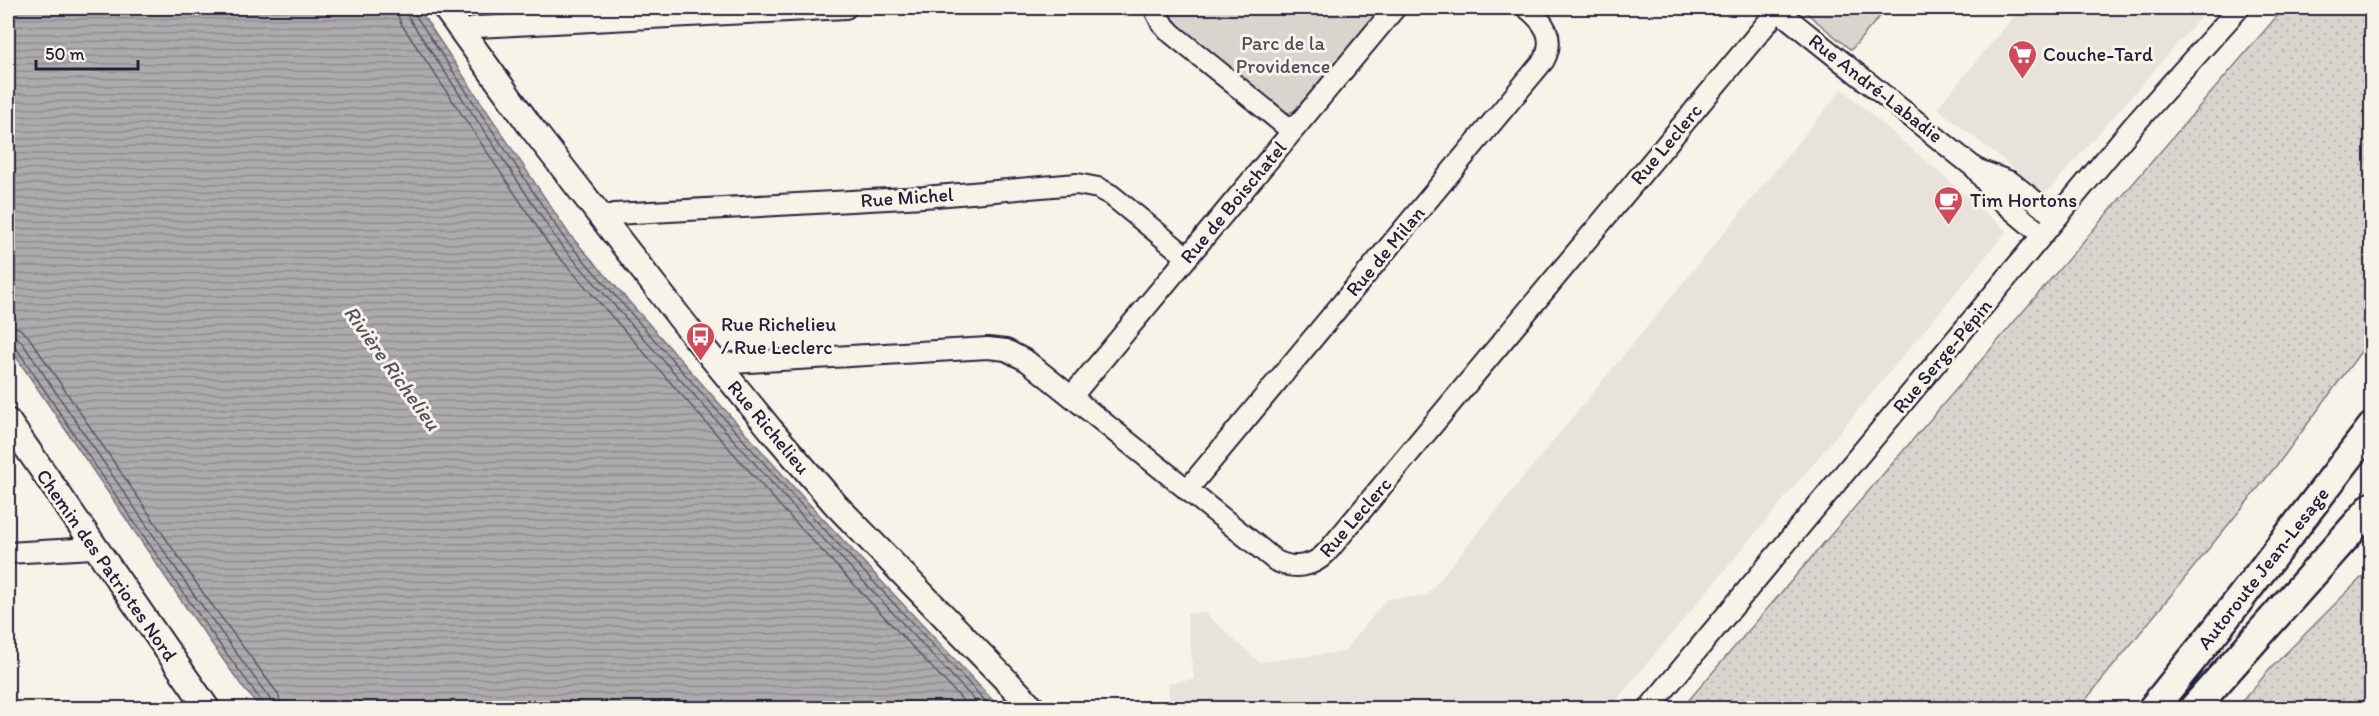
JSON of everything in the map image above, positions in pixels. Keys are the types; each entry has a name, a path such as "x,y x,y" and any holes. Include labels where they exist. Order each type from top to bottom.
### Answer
{"highway":[{"name":"Autoroute Jean-Lesage","path":"2153,708 2234,608 2372,428"},
{"name":"Autoroute Jean-Lesage","path":"2194,708 2372,507"},
{"path":"2302,585 2372,528"}],"main road":[{"name":"Rue Richelieu","path":"445,8 520,112 721,369 836,505 1033,708"},
{"name":"Chemin des Patriotes Nord","path":"8,421 93,548 207,708"}],"street":[{"path":"463,34 476,27 846,8"},
{"path":"1154,8 1161,22 1171,33 1292,131"},
{"name":"Rue de Boischatel","path":"1072,396 1395,8"},
{"name":"Rue de Milan","path":"1187,490 1544,60 1549,46 1548,32 1543,23 1527,8"},
{"name":"Rue Serge-Pépin","path":"1649,708 2164,89 2240,8"},
{"name":"Rue Leclerc","path":"721,369 731,363 1000,348 1022,357 1276,561 1298,567 1319,560 1777,9"},
{"name":"Rue André-Labadie","path":"1777,9 1976,169 1998,196 2042,235"},
{"name":"Rue André-Labadie","path":"1976,169 2011,182 2056,219"},
{"name":"Rue Michel","path":"604,221 614,214 924,197 1077,184 1098,188 1111,195 1187,257"},
{"path":"8,553 93,548"}],"shaded area":[{"path":"2021,8 2209,8 2048,191 2044,192 1937,108"},
{"path":"1842,89 2007,231 1610,708 1602,708 1586,701 1455,708 1170,708 1168,683 1194,679 1187,614 1204,612 1259,662 1343,652 1387,599 1426,596"}],"green space":[{"name":"Parc de la Providence","path":"1165,8 1383,8 1298,109 1289,113 1279,110 1181,28"},
{"path":"1805,8 1887,8 1851,50 1803,10"},
{"path":"2284,8 2371,8 2371,338 2281,460 2079,708 1682,708"},
{"path":"2371,568 2371,708 2236,708 2271,668"}],"water":[{"name":"Rivière Richelieu","path":"8,8 418,8 569,234 798,492 1000,708 261,708 244,689 183,603 8,345"}],"place":[{"name":"Couche-Tard","path":"2022,80"},
{"name":"Tim Hortons","path":"1949,226"},
{"name":"Rue Richelieu / Rue Leclerc","path":"700,362"}]}
